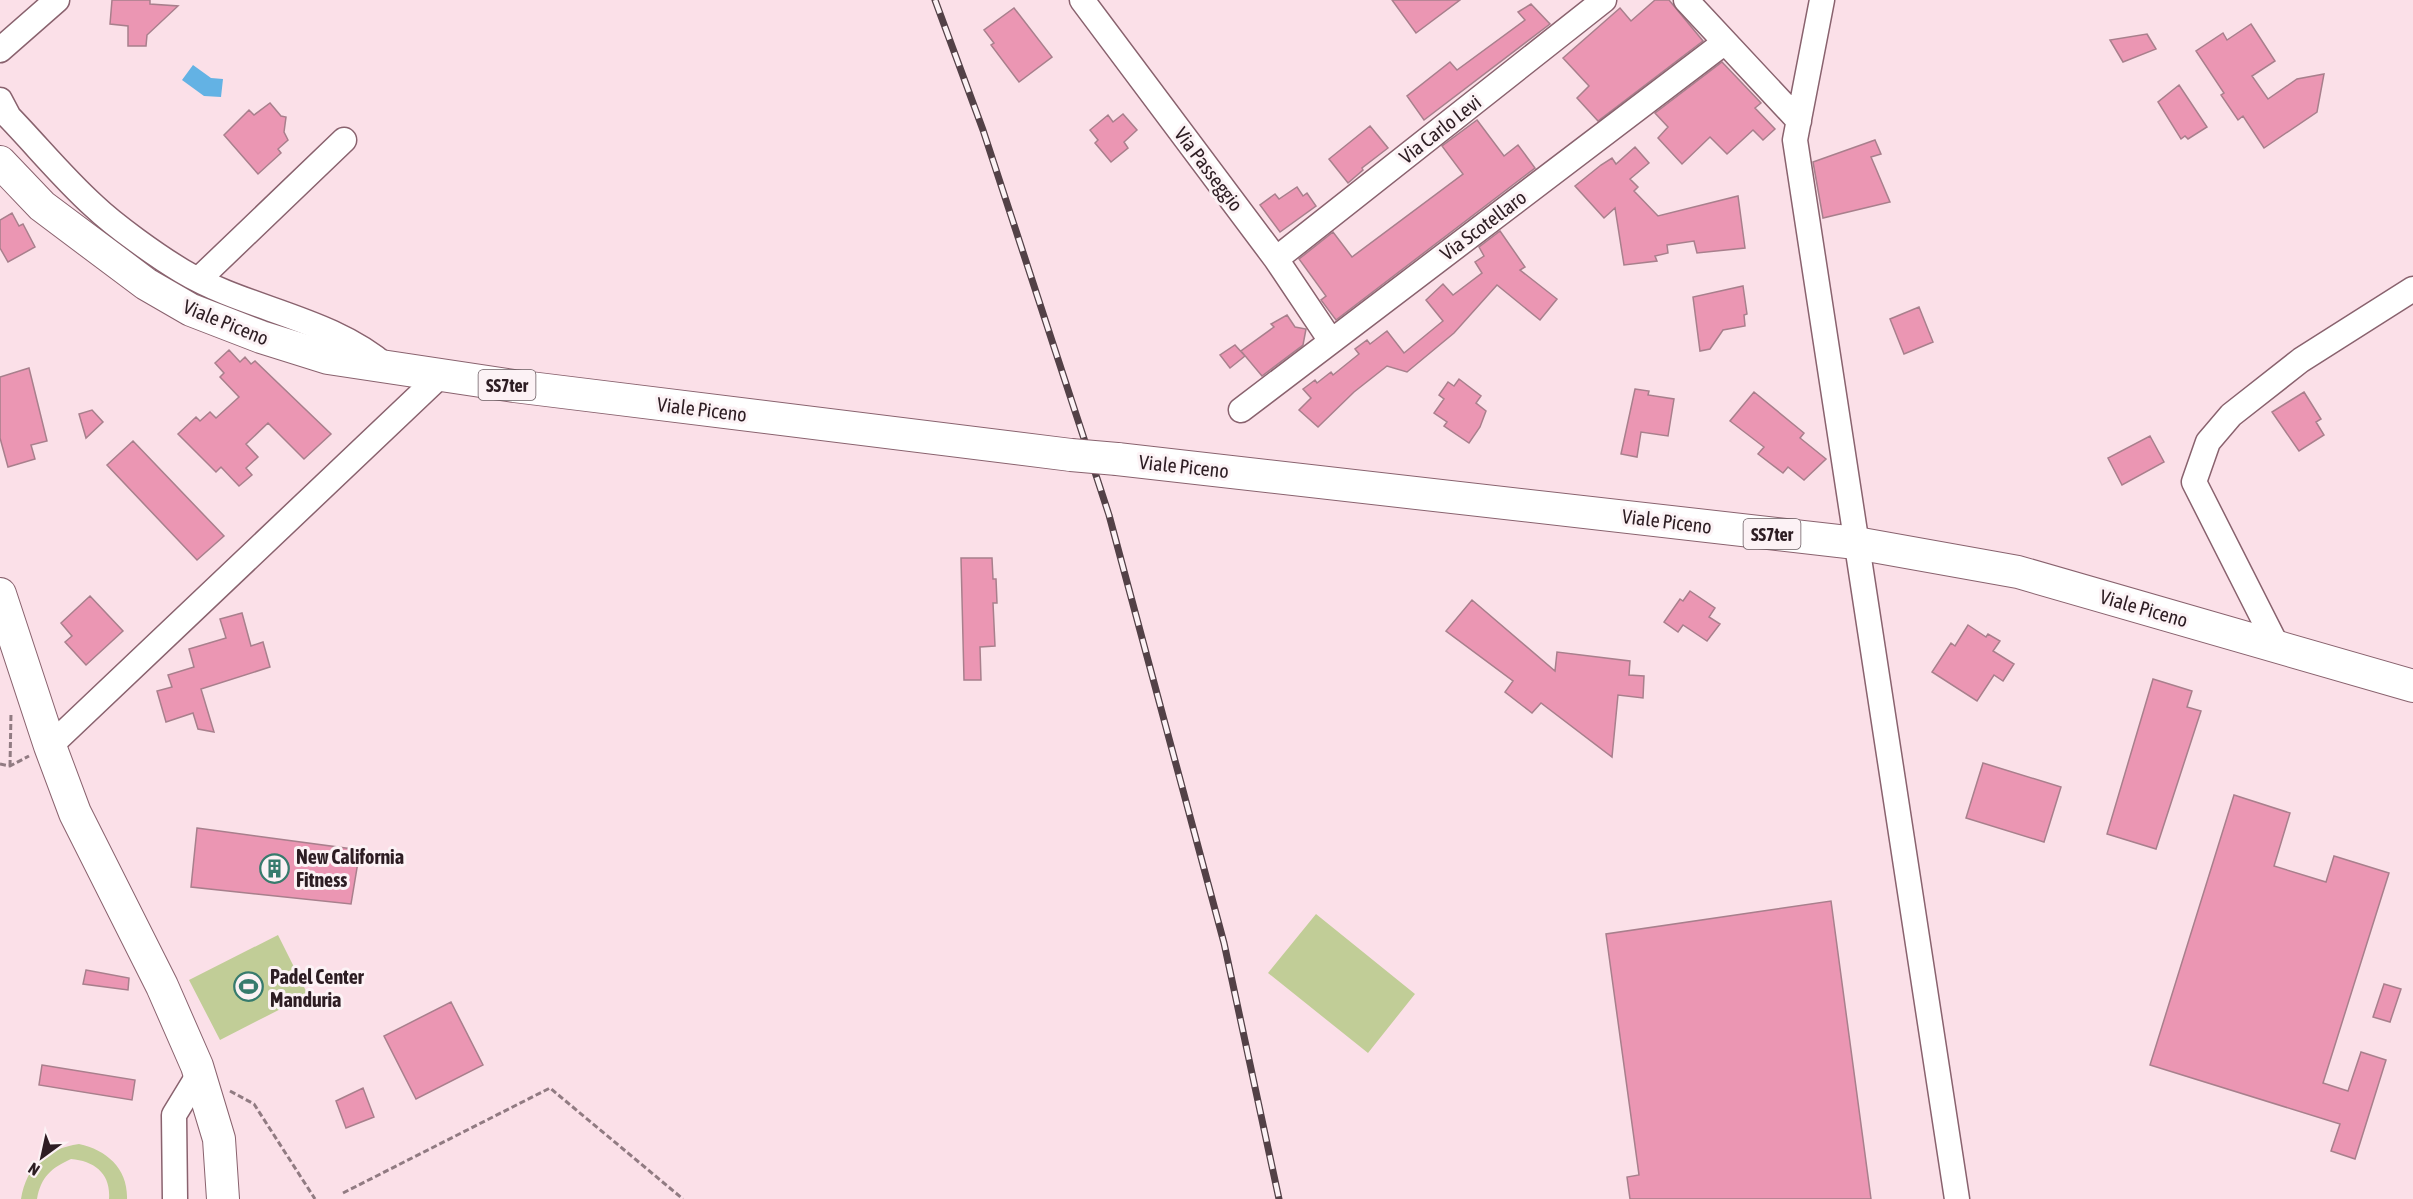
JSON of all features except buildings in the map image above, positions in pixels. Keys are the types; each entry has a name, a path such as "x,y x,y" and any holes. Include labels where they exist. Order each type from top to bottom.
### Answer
{"main road":[{"name":"Viale Piceno","path":"0,162 42,206 96,249 146,284 191,310 261,337 328,358 441,375 1071,455 1856,543 2018,572 2413,686"},
{"path":"0,594 50,746 75,813 162,986 199,1074 219,1139 223,1199"}],"street":[{"path":"0,50 57,0"},
{"name":"Via Passeggio","path":"1082,0 1276,259 1331,341"},
{"name":"Via Carlo Levi","path":"1276,259 1605,0"},
{"path":"1686,0 1799,121"},
{"path":"1822,0 1796,140 1957,1199"},
{"name":"Via Scotellaro","path":"1241,410 1725,42"},
{"path":"0,100 9,117 94,207 182,270 238,299 357,344 387,367"},
{"path":"199,279 344,140"},
{"path":"2277,646 2194,482 2208,442 2231,415 2301,360 2413,289"},
{"path":"50,746 441,375"},
{"path":"175,1199 174,1115 199,1074"}],"path":[{"path":"0,764 10,765 50,746"},
{"path":"199,1074 254,1104 315,1199"},
{"path":"343,1193 550,1088 683,1199"}],"green space":[{"path":"1316,914 1415,994 1368,1053 1268,973"},
{"name":"Padel Center Manduria","path":"278,935 308,995 220,1040 189,980"},
{"path":"79,1144 98,1151 114,1162 124,1179 127,1199 109,1199 107,1182 100,1170 80,1160 71,1159 48,1174 41,1185 37,1199 21,1199 28,1177 40,1161 57,1150"}],"water":[{"path":"193,65 211,78 223,79 221,97 204,96 182,80"}],"railway":[{"path":"935,0 983,130 1109,515 1224,943 1279,1199"}],"place":[{"name":"New California Fitness","path":"275,868"},
{"name":"Padel Center Manduria","path":"249,987"}]}
